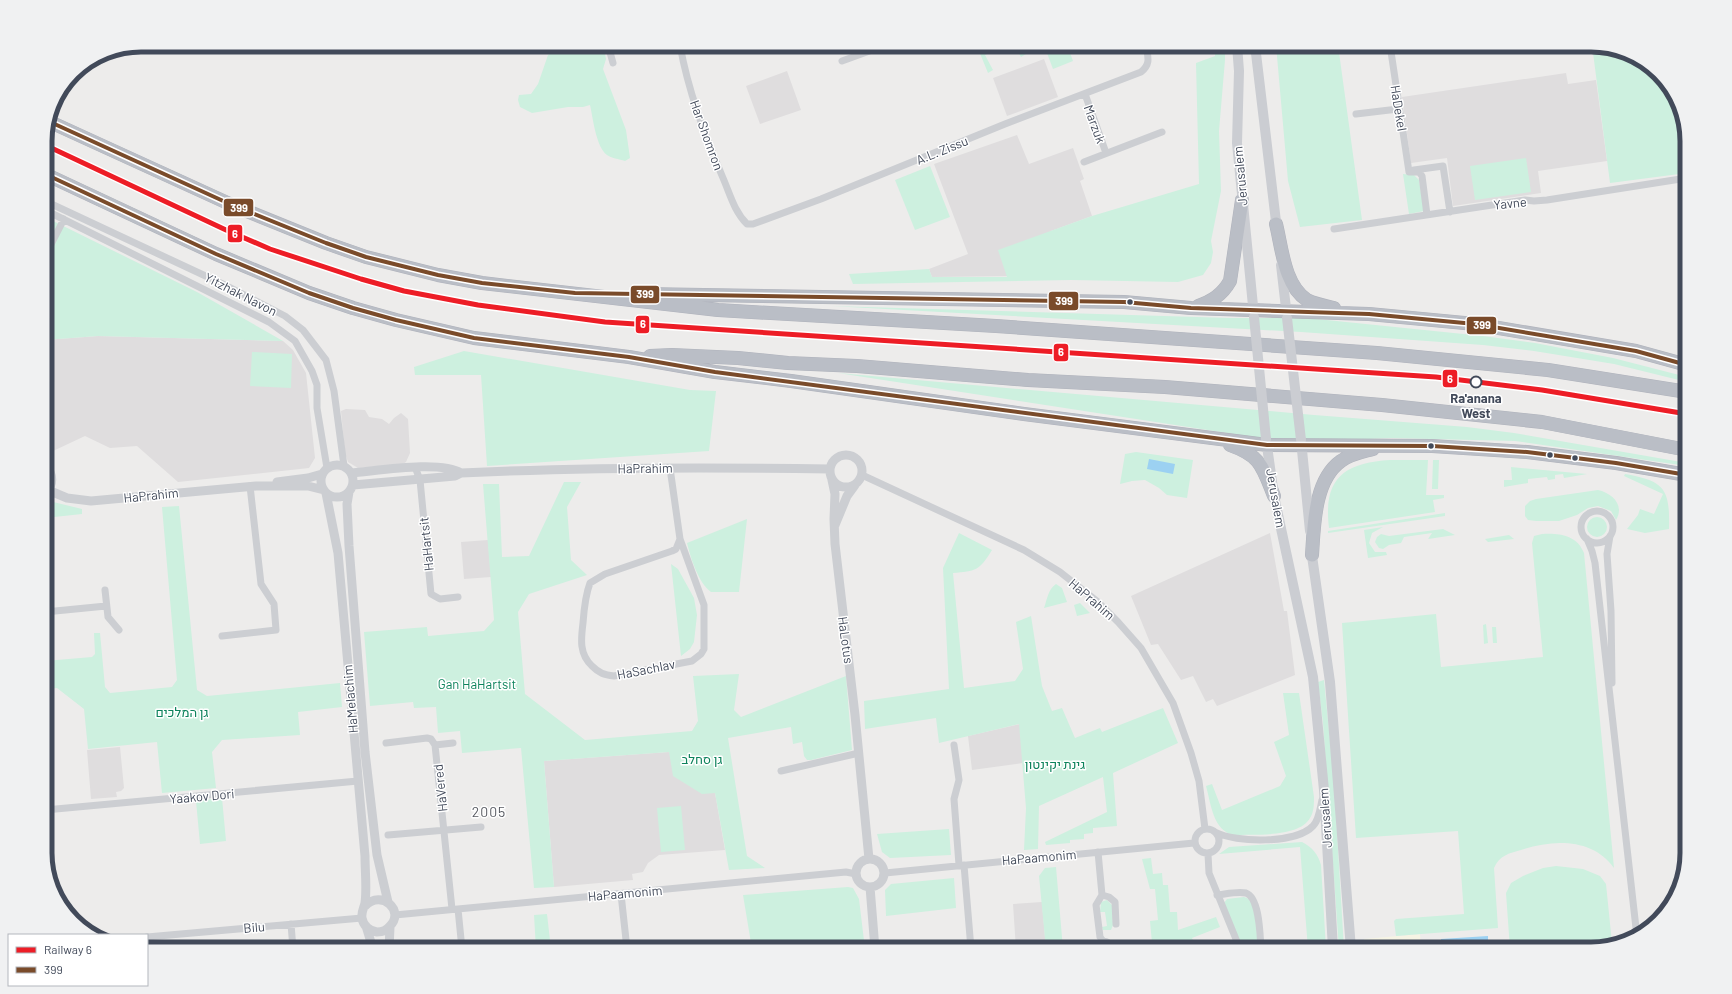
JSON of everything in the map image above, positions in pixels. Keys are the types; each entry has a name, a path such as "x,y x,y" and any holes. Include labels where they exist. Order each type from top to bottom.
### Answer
{"highway":[{"path":"54,124 232,205 326,243 366,257 438,276 482,283 718,310 996,326 1377,353 1548,370 1680,391"},
{"path":"52,177 216,254 310,293 353,308 474,338 629,357 715,372 1206,437 1267,442 1432,446 1527,452 1616,463 1680,474"},
{"path":"1191,308 1213,300 1223,292 1230,281 1242,200"},
{"path":"1276,224 1292,283 1299,293 1308,300 1324,306 1369,314 1475,324 1636,351 1680,363"},
{"path":"575,293 1124,302 1254,314 1369,314"},
{"path":"629,357 672,354 788,363 858,366 1028,380 1149,386 1246,393 1382,405 1542,422 1680,449"},
{"path":"1206,437 1245,450 1251,454 1266,475 1274,496"},
{"path":"1312,555 1315,513 1326,480 1332,469 1341,460 1349,456 1386,445"}],"main road":[{"name":"Jerusalem","path":"1238,52 1239,71 1237,143 1267,442 1274,496 1313,677 1324,790 1333,942"},
{"name":"Jerusalem","path":"1256,52 1287,315 1312,555 1330,682 1350,942"}],"street":[{"path":"610,52 613,62"},
{"name":"Har Shomron","path":"682,52 700,120 738,213 744,221"},
{"path":"842,61 867,52"},
{"name":"A.L. Zissu","path":"744,221 747,224 758,223 1005,124 1141,72 1147,68 1149,62 1147,52"},
{"name":"HaDekel","path":"1391,52 1398,109 1409,171"},
{"name":"Marzuk","path":"1085,94 1106,153"},
{"path":"1356,114 1398,109"},
{"name":"Marzuk","path":"1084,162 1162,132"},
{"path":"1409,171 1443,166 1450,212"},
{"path":"1409,171 1419,172 1422,176 1428,215"},
{"name":"Yavne","path":"1334,229 1525,200 1547,200 1680,179"},
{"name":"Yitzhak Navon","path":"52,204 227,286 285,316 304,330 326,360 334,391 344,466"},
{"name":"Yitzhak Navon","path":"52,213 269,322 295,341 312,371 317,385 317,408 324,471"},
{"path":"52,242 64,219"},
{"path":"848,456 857,460 860,464 862,475 856,484 843,487 832,480 830,469 835,460 839,457 848,456"},
{"path":"335,464 344,466 352,473 351,489 337,497 325,492 321,483 324,471 335,464"},
{"name":"HaPrahim","path":"352,473 415,467 455,469 461,473"},
{"name":"HaHartsit","path":"415,467 420,480 431,594 440,599 458,597"},
{"name":"HaPrahim","path":"351,489 456,476 461,473 670,468 830,469"},
{"name":"HaSachlav","path":"670,468 680,539 704,605 704,649 701,654 692,661 614,676 598,672 585,658 581,643 584,604 590,583 605,574 672,551 676,549 680,539"},
{"name":"HaPrahim","path":"253,486 324,471"},
{"name":"HaPrahim","path":"862,475 1024,550 1060,572 1098,602 1118,622 1141,648 1173,704 1191,753 1199,781 1205,829"},
{"name":"HaLotus","path":"832,480 835,494 835,544 840,598 859,753 868,859"},
{"name":"HaLotus","path":"835,526 839,519 846,496 856,484"},
{"path":"222,636 276,630 274,604 261,584 253,486"},
{"name":"HaPrahim","path":"52,493 67,498 91,501 253,486 308,486 325,492"},
{"name":"HaMelachim","path":"351,489 347,504 349,546 365,752 377,855 388,902"},
{"name":"HaMelachim","path":"325,492 338,553 365,856 365,906"},
{"path":"1613,722 1611,611 1607,554 1610,536 1613,529 1611,519 1603,512 1598,512 1588,515 1582,523 1583,533 1592,551 1595,563 1636,930"},
{"path":"1587,539 1596,543 1606,540 1610,536"},
{"path":"105,590 108,617 119,630"},
{"path":"52,611 106,606"},
{"name":"HaVered","path":"386,743 426,738 430,739 435,745 444,830 461,942"},
{"name":"HaVered","path":"435,745 453,743"},
{"path":"954,745 959,780 954,799 970,942"},
{"path":"781,771 859,753"},
{"name":"Yaakov Dori","path":"52,809 358,781"},
{"path":"1215,832 1219,839 1218,847 1213,852 1208,854 1200,852 1195,847 1194,843 1196,834 1205,829 1215,832 1232,838 1290,838 1302,835 1314,825 1319,814 1324,790"},
{"name":"HaVered","path":"388,835 482,827"},
{"name":"HaPaamonim","path":"885,873 1194,843"},
{"path":"1098,852 1102,895 1096,905 1100,937 1107,942"},
{"path":"1208,854 1208,873 1237,942"},
{"path":"868,859 878,860 882,864 885,873 879,885 866,887 859,882 856,869 861,862 868,859"},
{"name":"HaPaamonim","path":"395,915 846,872 856,874"},
{"path":"870,887 874,942"},
{"path":"1217,895 1244,893 1251,897 1257,907 1260,942"},
{"path":"621,894 626,942"},
{"path":"1102,895 1109,897 1115,902 1116,924"},
{"path":"371,942 362,918 365,906 374,899 380,899 388,902 392,906 395,915 390,926 389,942"},
{"name":"Bilu","path":"148,938 362,918"},
{"path":"291,924 292,942"},
{"path":"366,926 375,932 386,930 390,926"}],"shaded area":[{"path":"1044,59 1058,97 1007,116 993,78"},
{"path":"787,71 801,110 760,124 746,86"},
{"path":"1566,73 1568,84 1596,80 1607,161 1538,171 1541,193 1453,206 1447,158 1411,163 1402,97"},
{"path":"1017,135 1029,164 1073,148 1084,179 1080,181 1092,216 1051,231 1029,276 932,277 929,269 968,254 934,164"},
{"path":"98,336 283,341 293,350 306,373 315,458 309,468 178,482 137,446 110,448 85,436 53,451 52,339"},
{"path":"346,409 365,410 369,417 382,419 389,424 401,413 408,419 410,453 406,462 403,464 358,468 348,462 345,453 341,411"},
{"path":"1270,533 1284,611 1287,611 1295,675 1217,706 1213,699 1206,702 1193,676 1181,680 1158,644 1151,645 1131,596"},
{"path":"488,540 491,577 464,579 461,542"},
{"path":"1020,724 1023,763 972,770 968,736"},
{"path":"120,747 124,788 121,791 116,792 117,797 91,799 87,750"},
{"path":"669,752 715,793 725,850 659,855 648,863 643,872 632,874 633,880 554,887 544,761"},
{"path":"1042,902 1045,942 1016,942 1013,904"},
{"path":"1420,934 1421,942 1364,942 1364,939"}],"green space":[{"path":"553,52 604,52 606,59 603,69 626,130 630,158 625,161 613,158 603,151 596,132 590,105 532,113 520,107 518,100 519,95 531,94 538,84 548,55"},
{"path":"979,52 991,52 985,55 993,70 988,73"},
{"path":"1018,52 1029,52 1021,57"},
{"path":"1047,52 1070,52 1073,61 1053,69"},
{"path":"1215,52 1225,52 1219,131 1221,191 1211,241 1213,252 1211,263 1203,275 1178,282 1071,280 853,284 849,274 929,269 932,277 1007,277 998,250 1092,216 1199,184 1196,63 1215,56"},
{"path":"1277,52 1339,52 1362,220 1300,227 1288,181"},
{"path":"1593,52 1614,55 1625,59 1636,64 1654,78 1662,87 1671,102 1675,112 1680,135 1680,174 1610,183"},
{"path":"1526,158 1531,192 1475,200 1470,166"},
{"path":"930,166 950,217 915,230 895,180"},
{"path":"1403,174 1414,175 1419,180 1424,211 1409,214"},
{"path":"52,220 197,292 283,341 98,336 52,339"},
{"path":"831,306 1230,318 1307,318 1483,336 1535,343 1613,358 1680,375 1680,380 1614,364 1534,351 1483,345 1301,332"},
{"path":"464,351 690,390 716,391 709,451 487,466 481,375 415,375 414,367"},
{"path":"252,352 292,354 291,388 250,386"},
{"path":"838,373 1467,427 1514,433 1680,462 1680,465 1515,441 1391,438 1325,441 1266,439"},
{"path":"1136,452 1193,460 1187,498 1167,495 1159,488 1145,480 1120,484 1125,454"},
{"path":"1390,460 1428,460 1426,495 1444,495 1444,498 1433,500 1435,512 1329,528 1329,497 1333,486 1340,477 1348,470 1360,465"},
{"path":"1433,460 1439,460 1438,489 1432,489"},
{"path":"1511,467 1587,474 1564,478 1563,474 1555,475 1555,479 1548,480 1547,477 1528,479 1528,483 1504,487 1504,480 1512,480"},
{"path":"1625,474 1649,480 1657,484 1662,489 1666,496 1668,505 1669,529 1645,533 1627,529 1638,515 1640,509 1654,514 1663,494 1624,476"},
{"path":"564,482 581,482 567,507 571,560 587,575 529,594 518,612 525,694 585,740 692,731 698,721 693,676 739,674 734,710 741,717 846,676 852,750 807,760 804,756 802,742 793,744 791,727 728,738 747,856 765,868 729,870 715,793 702,794 673,776 669,752 544,761 554,887 534,888 521,748 462,753 460,731 438,733 436,707 414,708 413,702 370,706 364,632 427,627 428,636 484,631 494,620 483,484 499,484 502,557 529,556"},
{"path":"1598,490 1608,494 1616,500 1619,509 1616,520 1611,511 1598,506 1588,508 1577,515 1559,521 1528,520 1525,516 1525,506 1530,501"},
{"path":"52,502 82,509 82,514 52,517"},
{"name":"גן המלכים","path":"179,506 197,690 207,696 340,683 342,707 298,712 300,735 222,740 212,752 216,788 162,793 157,742 88,749 84,709 57,688 52,688 52,660 92,657 95,654 94,633 100,633 105,687 110,693 172,687 177,680 162,507"},
{"path":"1445,513 1445,516 1328,533 1328,531"},
{"path":"1597,517 1604,520 1607,527 1604,534 1597,537 1590,534 1587,527 1590,520"},
{"path":"747,519 739,592 711,592 706,588 699,576 687,543"},
{"path":"1383,527 1372,533 1369,543 1375,552 1386,552 1387,555 1368,558 1364,530"},
{"path":"1443,529 1455,535 1428,539 1432,533 1404,537 1401,543 1389,545 1383,549 1379,548 1375,542 1377,537 1381,534 1389,536"},
{"name":"גינת יקינטון","path":"959,533 992,550 984,562 976,569 967,572 953,573 964,688 1015,681 1023,669 1016,622 1031,616 1042,686 1052,711 1062,708 1075,738 1100,728 1102,732 1163,708 1178,743 1113,773 1117,826 1093,828 1093,833 1084,834 1084,839 1070,840 1070,843 1046,845 1045,842 1107,812 1103,777 1039,806 1038,849 1024,850 1026,808 1019,724 939,743 936,718 865,729 864,701 949,689 943,568"},
{"path":"1542,534 1567,536 1577,542 1584,553 1614,868 1605,858 1595,851 1584,846 1572,844 1546,844 1512,852 1502,858 1494,868 1498,928 1396,936 1394,921 1396,919 1464,914 1458,831 1356,838 1342,623 1436,614 1441,667 1543,657 1532,543 1534,536"},
{"path":"1509,535 1514,539 1488,542 1485,539"},
{"path":"671,564 678,569 694,598 697,615 694,642 690,649 681,656"},
{"path":"1056,584 1062,588 1067,602 1044,608 1049,592"},
{"path":"1080,603 1090,613 1077,616 1074,605"},
{"path":"1486,624 1488,643 1484,644 1483,625"},
{"path":"1492,627 1496,627 1497,643 1493,643"},
{"path":"1324,680 1334,782 1344,942 1339,942 1323,723 1318,682"},
{"path":"1283,693 1299,693 1314,797 1314,808 1310,818 1296,829 1275,834 1234,835 1221,828 1217,822 1206,786 1212,784 1222,810 1280,786 1286,776 1274,742 1289,735"},
{"path":"222,798 226,841 200,844 196,801"},
{"path":"681,806 685,850 661,852 657,808"},
{"path":"949,829 951,855 890,858 882,852 877,834"},
{"path":"1302,842 1309,846 1318,857 1321,865 1326,942 1307,942 1300,847 1219,854 1229,847"},
{"path":"1151,858 1153,874 1162,873 1163,885 1168,885 1170,912 1177,912 1178,930 1216,917 1220,927 1192,938 1194,942 1152,942 1150,921 1158,920 1155,889 1150,889 1142,859"},
{"path":"1556,866 1583,869 1600,876 1606,884 1612,939 1591,942 1510,942 1506,893 1511,883 1523,876 1543,868"},
{"path":"1056,867 1062,942 1045,942 1039,876 1045,868"},
{"path":"954,878 956,908 886,916 885,890 891,884"},
{"path":"848,887 853,888 859,899 864,942 751,942 743,895"},
{"path":"1244,897 1250,900 1255,914 1257,942 1240,942 1224,903 1227,899"},
{"path":"1107,900 1112,905 1113,925 1111,930 1103,930 1102,927 1107,926 1105,912 1100,912 1101,902"},
{"path":"547,914 550,942 536,942 534,915"}],"water":[{"path":"1149,459 1175,464 1173,474 1147,469"},
{"path":"1488,936 1488,942 1441,942 1441,939"}],"rail line":[{"name":"6","path":"52,148 226,230 270,249 361,279 404,291 478,305 605,322 1436,377 1542,390 1680,413"}],"transit line":[{"name":"399","path":"54,124 232,205 326,243 366,257 438,275 482,283 575,293 1124,302 1191,308 1369,314 1475,324 1636,351 1680,363"},
{"name":"399","path":"52,177 216,254 309,293 353,308 396,320 474,338 629,357 715,372 1267,445 1432,446 1527,452 1616,463 1680,474"}],"place":[{"name":"Ra'anana West","path":"1476,382"}],"district":[{"name":"2005","path":"489,812"}],"park label":[{"name":"Gan HaHartsit","path":"477,684"},
{"name":"גן סחלב","path":"702,759"}]}
